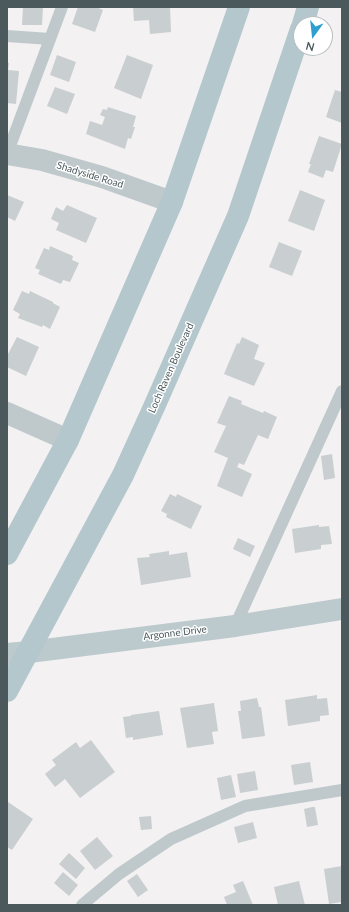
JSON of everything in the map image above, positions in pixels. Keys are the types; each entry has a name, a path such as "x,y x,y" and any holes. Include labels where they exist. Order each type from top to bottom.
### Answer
{"main road":[{"path":"7,554 68,440 172,202 239,7"},
{"name":"Loch Raven Boulevard","path":"7,691 123,475 232,230 261,150 293,53"},
{"name":"Argonne Drive","path":"7,654 235,626 342,610"}],"street":[{"name":"Shadyside Road","path":"7,154 42,160 102,177 172,202"},
{"path":"7,413 68,440"}],"lane":[{"path":"7,154 62,7"},
{"path":"7,36 50,39"},
{"path":"235,626 342,391"},
{"path":"82,905 119,874 171,839 245,806 342,790"}],"building":[{"path":"23,7 43,7 42,25 22,25"},
{"path":"78,7 96,7 103,10 95,32 72,24"},
{"path":"133,7 170,7 171,32 150,34 149,20 134,21"},
{"path":"57,55 76,62 69,82 50,75"},
{"path":"127,55 153,65 141,99 114,88"},
{"path":"7,63 9,63 8,70 19,71 16,104 7,103"},
{"path":"55,87 75,94 67,114 47,106"},
{"path":"335,90 342,92 342,123 326,117"},
{"path":"108,107 136,116 133,127 135,127 131,139 128,138 125,149 86,134 90,121 102,125 105,117 100,115 103,109 107,110"},
{"path":"319,136 342,144 333,172 326,170 323,178 308,172 311,164 309,164"},
{"path":"300,190 325,200 314,231 288,221"},
{"path":"7,195 24,202 15,221 7,217"},
{"path":"67,205 97,218 86,243 56,230 59,223 51,219 56,207 63,211"},
{"path":"279,242 302,251 292,276 269,267"},
{"path":"50,246 73,256 72,260 79,263 70,282 63,280 61,284 38,274 40,270 35,268 44,248 49,250"},
{"path":"22,291 29,294 30,291 60,307 50,329 43,325 42,327 18,318 20,314 13,310"},
{"path":"17,337 39,347 26,376 7,367 7,356"},
{"path":"242,337 259,345 254,359 265,363 254,386 224,374 237,343 239,344"},
{"path":"229,396 242,401 241,404 263,413 264,411 277,417 268,439 258,435 244,465 239,463 237,467 252,474 242,497 217,486 228,458 214,452 226,426 217,423"},
{"path":"332,454 335,478 324,480 321,456"},
{"path":"170,494 176,497 177,494 202,506 191,529 166,517 167,514 161,511"},
{"path":"319,525 319,527 329,526 332,544 321,545 321,549 295,553 292,529"},
{"path":"238,538 255,546 250,557 233,549"},
{"path":"169,551 169,555 187,552 191,577 141,585 137,558 150,557 149,554"},
{"path":"317,695 317,699 327,698 329,715 320,716 320,721 288,726 285,700"},
{"path":"257,698 259,707 261,707 265,736 242,739 238,711 241,711 240,701"},
{"path":"214,703 218,731 212,732 214,744 187,748 180,708"},
{"path":"159,711 163,735 133,740 133,737 126,738 123,717"},
{"path":"91,740 115,772 80,798 65,779 55,787 45,774 56,765 52,760 76,742 80,748"},
{"path":"310,762 313,782 294,785 291,765"},
{"path":"255,771 258,790 240,793 237,774"},
{"path":"231,775 236,797 221,800 217,778"},
{"path":"8,802 33,819 12,850 7,847"},
{"path":"315,807 318,825 307,827 304,809"},
{"path":"151,816 152,829 141,830 139,817"},
{"path":"253,822 257,838 238,843 234,827"},
{"path":"97,837 113,856 95,870 80,851"},
{"path":"69,853 85,868 76,879 59,864"},
{"path":"342,866 342,902 329,904 324,869"},
{"path":"63,872 78,885 69,896 54,883"},
{"path":"137,874 148,890 138,897 127,881"},
{"path":"243,881 253,905 227,905 224,897 236,892 233,885"},
{"path":"299,881 305,905 278,905 274,887"}]}
